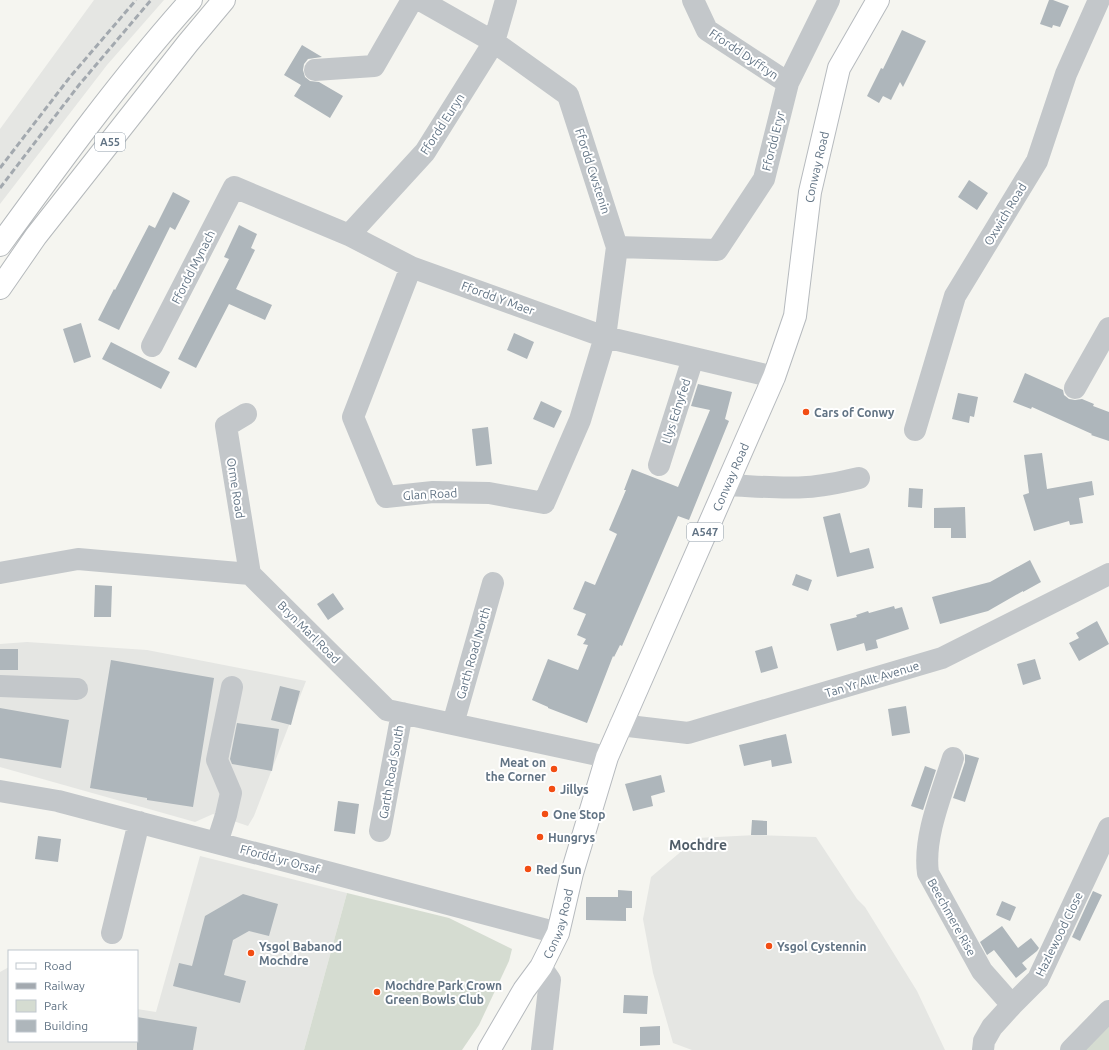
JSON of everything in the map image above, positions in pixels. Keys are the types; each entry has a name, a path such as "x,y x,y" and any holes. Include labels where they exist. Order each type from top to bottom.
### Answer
{"main road":[{"name":"A55","path":"0,245 79,136 191,0"},
{"name":"A55","path":"0,288 36,236 188,43 224,0"},
{"name":"Conway Road","path":"489,1050 524,990 540,967 558,933 572,873 607,757 774,377 795,316 810,192 839,68 878,0"}],"street":[{"path":"315,70 374,66 412,0"},
{"name":"Ffordd Cwstenin","path":"420,0 494,42 568,95 617,247 605,337"},
{"path":"494,42 506,0"},
{"name":"Ffordd Dyffryn","path":"693,0 707,30 788,83"},
{"name":"Ffordd Eryr","path":"617,247 717,250 764,179 788,83 829,0"},
{"name":"Oxwich Road","path":"915,430 955,296 1037,162 1066,74 1099,0"},
{"name":"Ffordd Euryn","path":"348,235 425,152 494,42"},
{"name":"Ffordd Y Maer","path":"234,187 348,235 411,266 605,337 774,377"},
{"name":"Ffordd Mynach","path":"152,346 234,187"},
{"name":"Glan Road","path":"411,266 354,417 386,497 433,492 489,493 544,504 580,420 605,337"},
{"path":"1075,388 1109,328"},
{"name":"Llys Ednyfed","path":"659,465 693,358"},
{"name":"Orme Road","path":"246,414 226,426 250,574"},
{"path":"726,485 778,488 807,487 828,485 859,478"},
{"path":"0,573 78,559 250,574"},
{"name":"Bryn Marl Road","path":"250,574 387,710 607,757"},
{"name":"Tan Yr Allt Avenue","path":"620,725 688,733 942,658 1109,574"},
{"name":"Garth Road North","path":"453,724 493,583"},
{"path":"0,686 77,689"},
{"path":"217,843 231,793 217,760 232,687"},
{"name":"Garth Road South","path":"380,831 402,713"},
{"name":"Beechmere Rise","path":"953,758 927,850 928,873 982,970 1012,1005"},
{"name":"Ffordd yr Orsaf","path":"0,791 58,801 558,933"},
{"path":"112,932 139,822"},
{"name":"Hazlewood Close","path":"983,1050 984,1041 992,1027 1038,979 1109,828"},
{"path":"540,967 550,980 542,1050"},
{"path":"1071,1050 1109,1011"}],"shaded area":[{"path":"94,0 164,0 107,65 0,204 0,129"},
{"path":"27,642 147,650 306,681 254,816 248,826 213,814 195,822 0,767 0,644"},
{"name":"Ysgol Cystennin","path":"756,835 816,837 857,899 865,907 917,991 945,1050 692,1050 673,1043 653,973 643,919 651,877 697,838"},
{"name":"Ysgol Babanod Mochdre","path":"200,856 347,893 304,1050 0,1050 0,972 8,968 8,1042 138,1042 138,1009 156,1012"}],"green space":[{"path":"347,893 449,918 512,949 509,961 479,1025 462,1050 304,1050"},
{"path":"1109,1018 1109,1050 1077,1050"}],"building":[{"path":"1049,0 1069,6 1060,27 1053,25 1052,28 1040,24"},
{"path":"902,30 926,41 903,87 900,82 891,100 883,96 879,103 867,96 881,68 883,69"},
{"path":"302,45 322,57 308,59 304,64 303,70 305,77 310,81 319,82 343,96 330,118 294,96 301,85 284,75"},
{"path":"969,180 988,193 977,210 958,197"},
{"path":"173,192 190,201 175,230 170,227 119,330 98,320 149,225 155,228"},
{"path":"239,225 257,234 251,248 255,250 236,289 272,305 265,320 229,304 196,368 178,359 229,259 224,257"},
{"path":"81,323 91,357 74,363 63,329"},
{"path":"514,333 534,342 527,359 507,350"},
{"path":"111,342 170,372 161,389 102,359"},
{"path":"1025,373 1063,390 1064,395 1069,399 1082,399 1094,404 1093,406 1109,412 1109,441 1091,435 1092,434 1032,407 1031,409 1013,402"},
{"path":"698,384 732,392 725,419 729,421 689,520 678,516 622,646 620,645 614,657 613,656 587,723 548,708 532,700 548,659 578,670 588,645 583,644 586,639 577,635 586,614 573,609 585,581 595,585 617,534 609,530 626,490 624,490 632,469 678,487 710,410 691,406"},
{"path":"958,393 978,397 974,417 970,416 969,423 952,419"},
{"path":"541,401 562,411 554,428 533,419"},
{"path":"488,427 492,464 476,466 472,429"},
{"path":"1042,453 1047,489 1092,481 1094,495 1079,498 1083,523 1070,525 1069,521 1034,531 1023,495 1029,493 1024,455"},
{"path":"909,488 923,489 922,508 908,507"},
{"path":"965,507 966,538 951,538 951,528 934,528 934,508"},
{"path":"840,513 850,553 869,548 874,568 837,577 823,517"},
{"path":"1030,560 1041,582 988,611 940,624 932,597 990,582"},
{"path":"796,574 812,580 808,591 792,585"},
{"path":"95,585 112,586 111,617 94,617"},
{"path":"333,593 344,609 328,620 317,604"},
{"path":"894,606 895,609 902,607 909,629 876,640 878,648 866,651 864,643 837,651 830,624 857,617 856,615 868,611 869,613"},
{"path":"1097,621 1109,644 1079,661 1069,643 1079,638 1076,633"},
{"path":"772,646 778,668 761,673 755,651"},
{"path":"0,649 18,649 18,670 0,670"},
{"path":"1035,659 1041,679 1023,685 1017,664"},
{"path":"111,660 214,678 193,807 147,800 147,798 90,788"},
{"path":"280,686 300,691 291,725 271,720"},
{"path":"906,706 910,733 892,736 888,709"},
{"path":"0,708 69,720 61,768 0,758"},
{"path":"237,723 279,729 272,771 232,764 230,759"},
{"path":"786,734 792,763 772,767 771,760 744,766 739,745"},
{"path":"965,754 979,758 965,802 953,798 965,762"},
{"path":"925,766 936,770 923,810 911,806"},
{"path":"661,775 665,792 651,796 653,806 633,811 625,784"},
{"path":"338,801 359,804 355,834 334,831"},
{"path":"752,820 767,821 767,835 751,835"},
{"path":"38,836 61,839 58,862 35,859"},
{"path":"618,890 632,891 632,908 626,908 626,921 586,920 586,897 618,897"},
{"path":"1093,891 1102,895 1080,941 1072,937"},
{"path":"243,894 278,904 269,936 249,931 233,940 224,975 246,981 240,1003 173,986 179,963 192,966 205,916"},
{"path":"1002,901 1016,907 1010,921 996,915"},
{"path":"1002,926 1018,948 1031,938 1039,948 1022,963 1027,969 1016,978 994,950 987,955 980,942"},
{"path":"624,995 648,996 647,1014 623,1013"},
{"path":"138,1017 197,1027 193,1050 137,1050"},
{"path":"660,1026 660,1045 640,1046 640,1027"}],"railway":[{"path":"0,168 70,77 136,0"},
{"path":"0,188 79,85 151,0"}],"place":[{"name":"Cars of Conwy","path":"806,412"},
{"name":"Meat on the Corner","path":"554,769"},
{"name":"Jillys","path":"552,789"},
{"name":"One Stop","path":"545,814"},
{"name":"Hungrys","path":"540,837"},
{"name":"Red Sun","path":"528,869"},
{"name":"Ysgol Cystennin","path":"769,946"},
{"name":"Ysgol Babanod Mochdre","path":"251,953"},
{"name":"Mochdre Park Crown Green Bowls Club","path":"377,992"}],"district":[{"name":"Mochdre","path":"698,845"}]}
